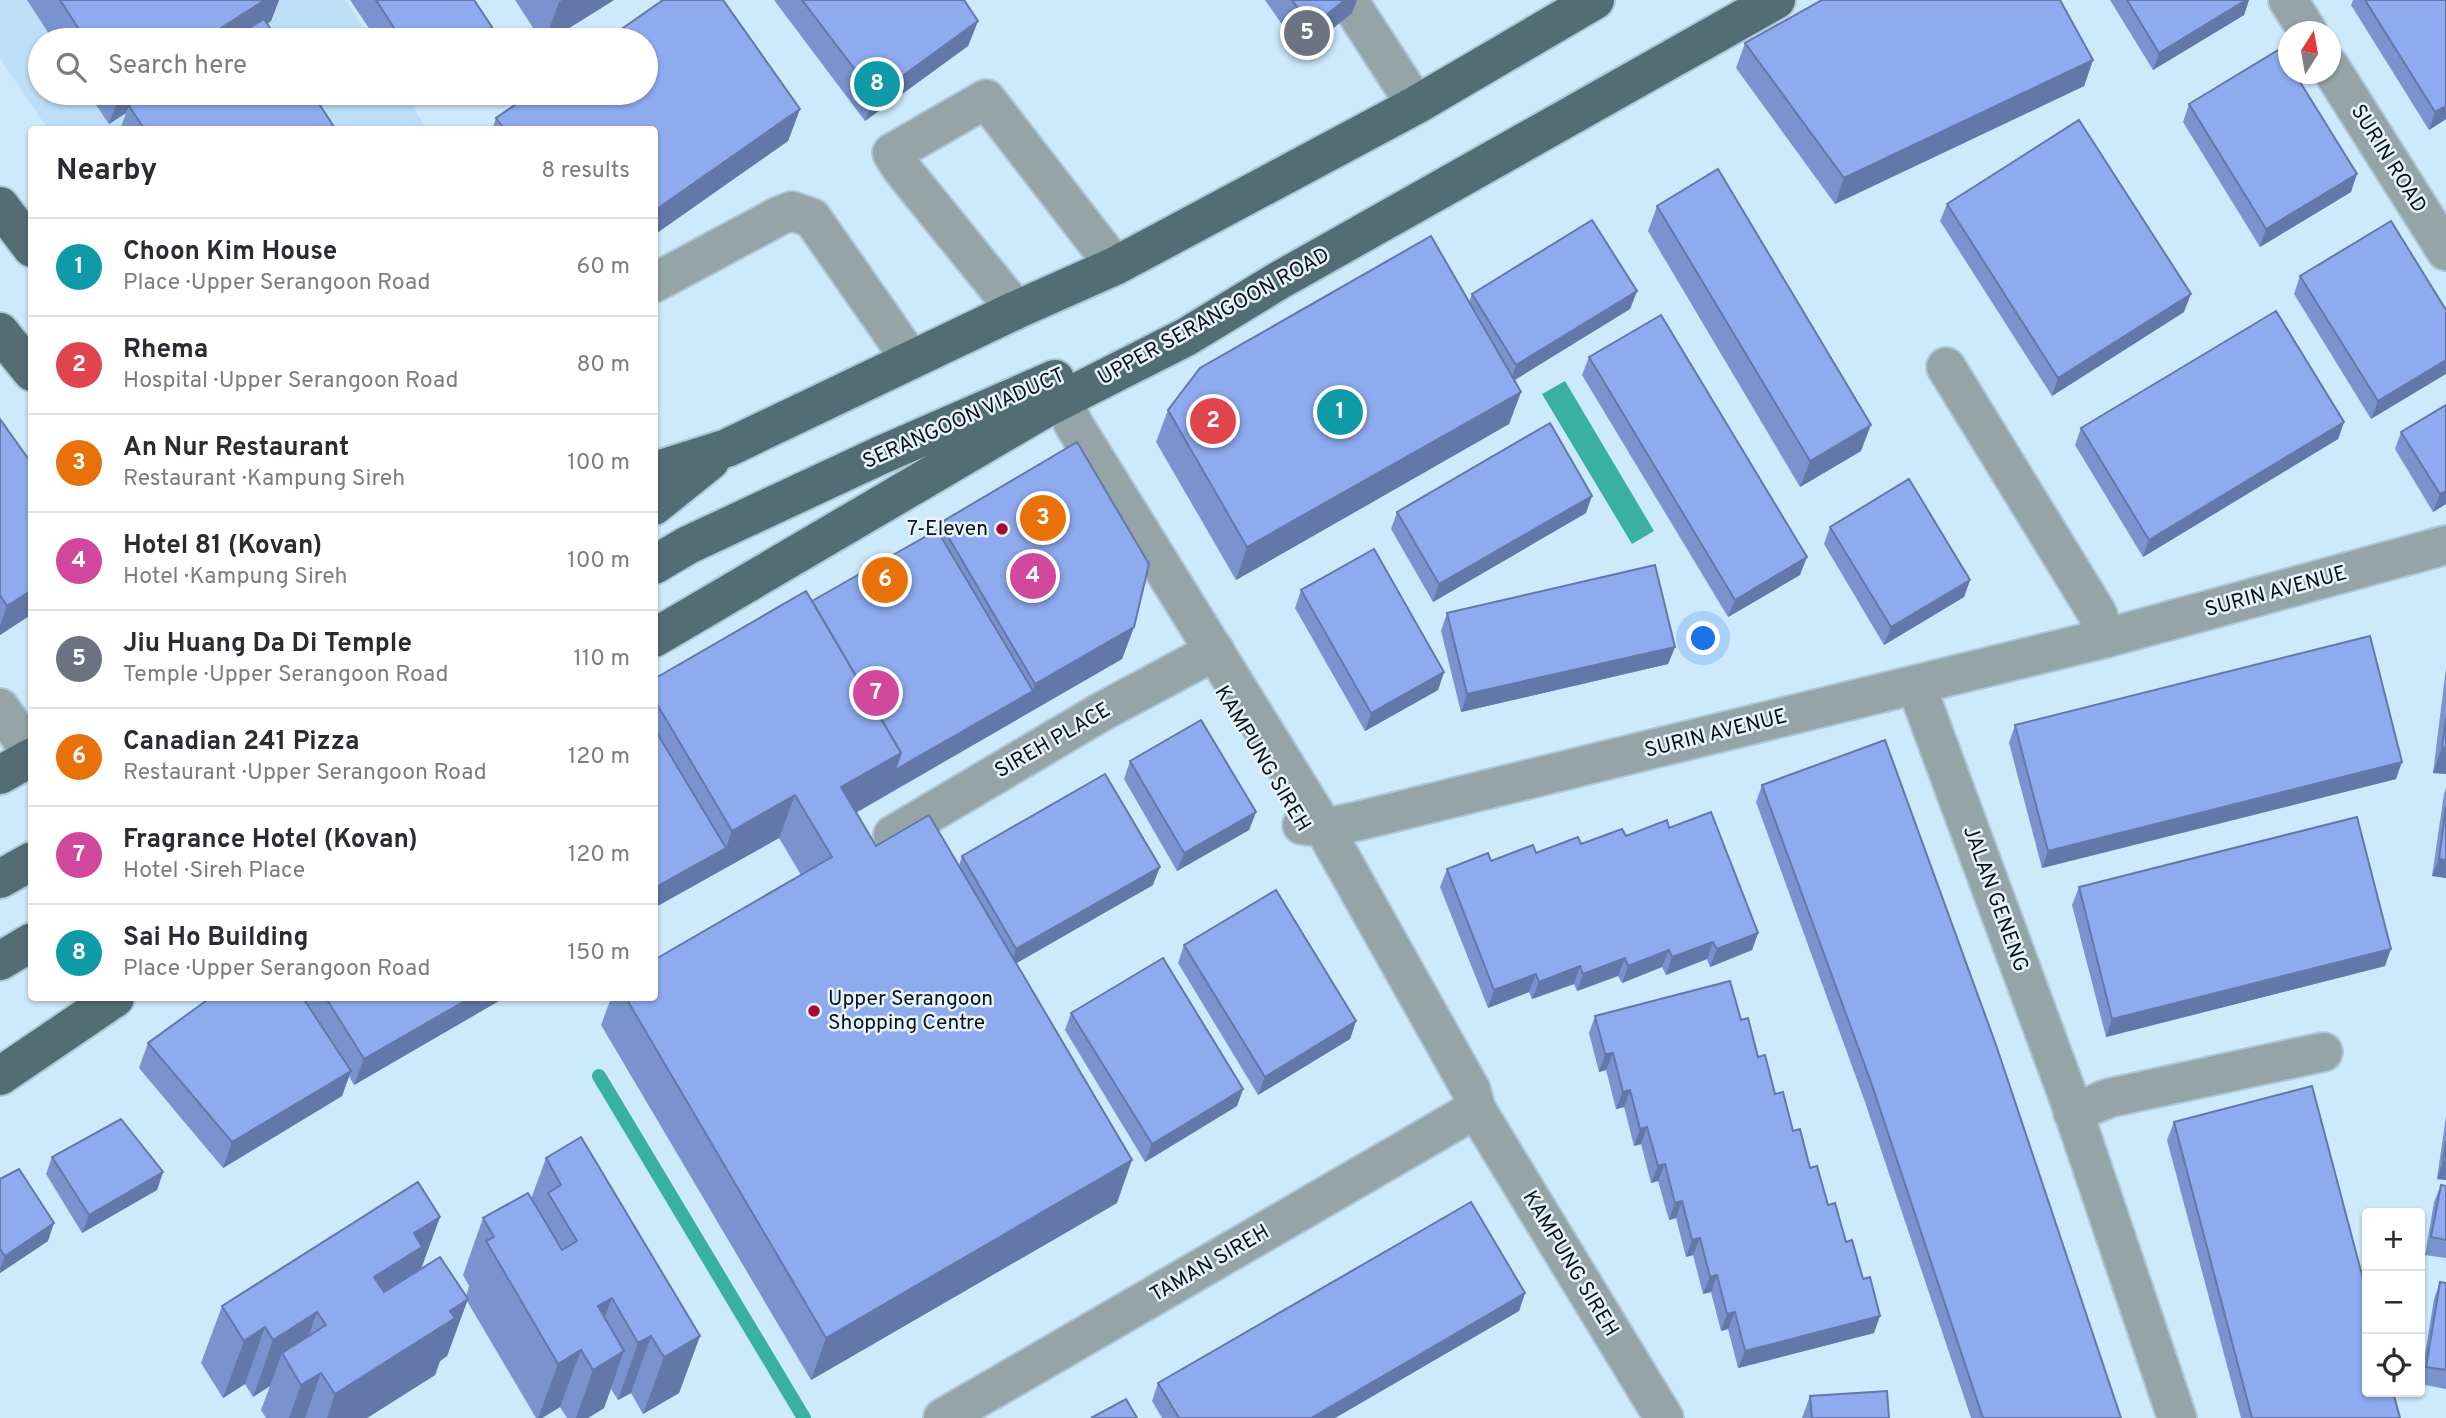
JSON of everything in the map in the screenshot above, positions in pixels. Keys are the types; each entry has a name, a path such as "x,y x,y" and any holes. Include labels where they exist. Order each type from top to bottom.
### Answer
{"main road":[{"name":"UPPER SERANGOON ROAD","path":"658,636 1053,405 1186,337 1278,281 1776,0"},
{"path":"658,470 727,448 1016,310 1115,266 1416,105 1581,3"},
{"path":"0,206 28,243"},
{"name":"SERANGOON VIADUCT","path":"658,563 688,545 881,455 1278,281"},
{"path":"0,332 28,367"},
{"path":"658,503 727,448"},
{"path":"0,775 28,758"},
{"path":"0,879 28,863"},
{"path":"0,961 28,944"},
{"path":"0,1076 111,1001"}],"street":[{"path":"1348,0 1416,105"},
{"path":"2288,0 2301,21"},
{"name":"SURIN ROAD","path":"2341,84 2446,251"},
{"path":"1016,310 901,168 892,153 986,99 1115,266"},
{"path":"658,281 792,211 812,218 911,360"},
{"path":"1946,367 2098,612 2106,638"},
{"name":"KAMPUNG SIREH","path":"1053,405 1074,425 1313,827 1459,1098 1476,1109 1664,1418"},
{"name":"SURIN AVENUE","path":"1313,827 2106,638 2446,545"},
{"name":"SIREH PLACE","path":"893,835 1101,712 1209,655"},
{"name":"JALAN GENENG","path":"1916,685 2073,1113 2178,1418"},
{"path":"0,708 28,750"},
{"path":"2073,1113 2109,1098 2323,1052"},
{"name":"TAMAN SIREH","path":"943,1418 1476,1109"}],"shaded area":[{"path":"0,0 346,0 364,28 28,28 28,100 0,59"},
{"path":"32,105 412,105 425,126 46,126"},
{"path":"1565,381 1654,531 1632,544 1542,394"}],"building":[{"path":"60,0 265,0 221,28 78,28"},
{"path":"376,0 474,0 492,27 490,28 394,28"},
{"path":"663,0 723,0 800,109 658,208 658,126 502,126 496,118 515,105 658,105 658,28 623,28"},
{"path":"802,0 964,0 978,21 875,96"},
{"path":"1292,0 1345,0 1311,27"},
{"path":"1822,0 2060,0 2093,60 1844,178 1745,43"},
{"path":"2127,0 2246,0 2159,53"},
{"path":"2365,0 2446,0 2446,106 2435,112"},
{"path":"264,19 270,28 249,28"},
{"path":"2278,50 2278,84 2301,84 2357,174 2266,229 2189,104"},
{"path":"320,105 333,126 142,126 129,106"},
{"path":"2079,120 2191,294 2058,378 1947,204"},
{"path":"1718,169 1871,425 1810,461 1657,206"},
{"path":"1592,220 1637,291 1516,365 1472,294"},
{"path":"2391,221 2446,310 2446,360 2378,401 2300,276"},
{"path":"1431,236 1521,392 1247,547 1168,410 1200,368"},
{"path":"2276,311 2344,422 2149,540 2081,428"},
{"path":"1661,315 1807,557 1735,600 1589,357"},
{"path":"2446,405 2446,491 2440,494 2401,432"},
{"path":"0,419 28,458 28,593 7,606 0,595"},
{"path":"1550,423 1592,496 1439,584 1397,512"},
{"path":"1077,442 1149,564 1134,627 1035,684 940,523"},
{"path":"1909,479 1970,580 1891,627 1830,527"},
{"path":"937,530 1033,691 895,770 901,753 812,601"},
{"path":"1374,549 1444,672 1371,713 1301,590"},
{"path":"1655,565 1675,647 1467,694 1447,613"},
{"name":"Upper Serangoon Shopping Centre","path":"806,591 901,753 841,787 876,846 929,815 1132,1160 826,1338 628,1001 658,1001 658,958 832,857 795,795 732,831 658,706 658,677"},
{"path":"2370,636 2402,762 2048,851 2015,725"},
{"path":"2446,718 2446,748 2442,747"},
{"path":"1201,720 1256,812 1184,853 1130,761"},
{"path":"658,735 726,848 658,886"},
{"path":"1885,740 1996,1045 2121,1418 1983,1418 1872,1085 1762,785"},
{"path":"1105,774 1160,867 1016,949 962,856"},
{"path":"2446,806 2446,860 2439,859"},
{"path":"1711,812 1758,933 1717,949 1713,942 1672,957 1669,950 1628,966 1625,958 1583,974 1580,966 1539,982 1536,974 1494,990 1447,869 1488,853 1491,861 1533,845 1536,853 1578,837 1581,844 1622,829 1626,836 1667,820 1669,828"},
{"path":"2357,817 2391,949 2112,1019 2079,887"},
{"path":"1276,890 1356,1021 1265,1077 1184,945"},
{"path":"1163,958 1243,1089 1152,1144 1071,1013"},
{"path":"1730,981 1741,1020 1748,1018 1758,1057 1765,1055 1775,1094 1783,1092 1793,1131 1800,1129 1810,1168 1817,1166 1828,1205 1835,1203 1846,1242 1852,1240 1863,1279 1870,1277 1880,1316 1745,1351 1735,1312 1727,1314 1717,1275 1710,1277 1700,1238 1692,1240 1682,1201 1675,1203 1665,1164 1658,1166 1647,1127 1640,1129 1630,1090 1623,1092 1613,1053 1605,1054 1595,1016"},
{"path":"206,1001 305,1001 351,1071 232,1142 148,1043"},
{"path":"328,1001 465,1001 364,1059"},
{"path":"2312,1086 2362,1275 2362,1397 2394,1397 2400,1418 2252,1418 2174,1122"},
{"path":"121,1119 163,1172 89,1215 52,1157"},
{"path":"581,1137 700,1336 664,1357 651,1336 638,1343 612,1298 598,1306 624,1351 593,1370 581,1350 558,1364 486,1241 494,1237 483,1218 528,1193 562,1250 577,1241 548,1193 561,1185 546,1158"},
{"path":"2446,1141 2446,1162 2443,1162"},
{"path":"19,1169 54,1223 5,1256 0,1249 0,1179"},
{"path":"418,1182 440,1217 414,1233 422,1247 374,1277 384,1292 440,1257 468,1299 450,1311 455,1318 335,1394 321,1373 301,1385 282,1353 326,1325 317,1312 273,1340 265,1327 244,1341 222,1306"},
{"path":"2441,1185 2446,1186 2446,1240 2431,1237"},
{"path":"1471,1202 1525,1293 1311,1418 1179,1418 1158,1383"},
{"path":"2440,1282 2446,1283 2446,1370 2426,1367"},
{"path":"1887,1391 1889,1418 1812,1418 1810,1396"},
{"path":"1126,1399 1137,1418 1091,1418"}],"waterway":[{"path":"599,1076 804,1418"}],"place":[{"name":"Jiu Huang Da Di Temple","path":"1307,33"},
{"name":"Sai Ho Building","path":"877,84"},
{"name":"Choon Kim House","path":"1340,412"},
{"name":"Rhema","path":"1213,421"},
{"name":"An Nur Restaurant","path":"1043,518"},
{"name":"7-Eleven","path":"1002,529"},
{"name":"Hotel 81 (Kovan)","path":"1033,576"},
{"name":"Canadian 241 Pizza","path":"885,580"},
{"name":"Fragrance Hotel (Kovan)","path":"876,693"},
{"name":"Upper Serangoon Shopping Centre","path":"814,1011"}]}
